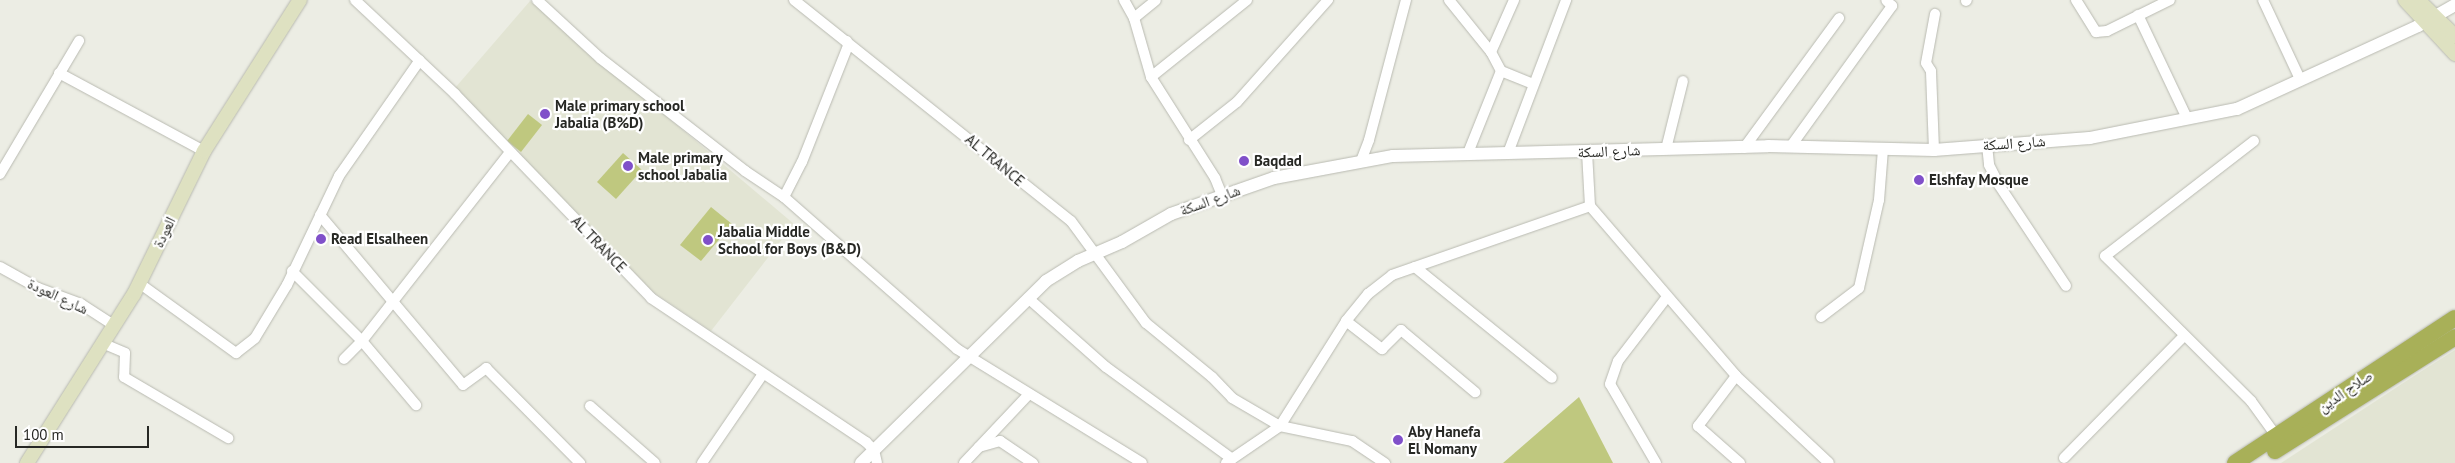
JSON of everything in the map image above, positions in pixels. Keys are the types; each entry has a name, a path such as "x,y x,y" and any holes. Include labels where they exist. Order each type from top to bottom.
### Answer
{"highway":[{"name":"صلاح الدين","path":"2235,463 2455,318"},
{"name":"صلاح الدين","path":"2256,463 2455,337"}],"main road":[{"name":"العودة","path":"28,463 139,283 204,151 300,0"},
{"path":"2405,0 2429,20 2455,36"},
{"path":"2418,0 2429,20 2455,54"}],"street":[{"name":"AL TRANCE","path":"355,0 420,60 651,298 763,374 875,457"},
{"path":"537,0 600,58 745,171 784,197 949,343 1142,463"},
{"name":"AL TRANCE","path":"794,0 997,160 1071,221 1085,237 1093,253 1146,323 1212,377 1232,398 1280,426 1352,441 1386,463"},
{"path":"1124,0 1134,18 1151,77 1189,140 1215,178 1222,195"},
{"path":"1134,18 1156,0"},
{"path":"1151,77 1247,0"},
{"path":"1189,140 1237,102 1328,0"},
{"path":"1361,160 1369,140 1406,0"},
{"path":"1449,0 1491,52 1501,71 1534,84"},
{"path":"1491,52 1514,0"},
{"path":"1508,153 1566,0"},
{"path":"1791,146 1892,6 1886,0"},
{"path":"2076,0 2096,32 2107,31 2170,0"},
{"path":"2263,0 2300,79"},
{"name":"شارع السكة","path":"861,463 875,457 969,355 1046,281 1093,253 1122,242 1171,214 1274,178 1361,160 1468,153 1588,152 1791,146 1934,150 2090,138 2237,109 2429,20 2455,5"},
{"path":"1934,150 1931,70 1926,63 1935,14"},
{"path":"2138,15 2187,118"},
{"path":"1744,148 1839,18"},
{"path":"0,174 79,41"},
{"path":"784,197 802,162 846,41"},
{"path":"139,283 236,353 254,338 287,286 292,271 339,176 420,60"},
{"path":"1468,153 1501,71"},
{"path":"60,73 204,151"},
{"path":"1666,149 1683,82"},
{"path":"2254,141 2105,256 2184,337 2251,401 2277,437"},
{"path":"1986,145 1989,165 1999,184 2066,286"},
{"path":"1821,317 1859,288 1879,200 1882,148"},
{"path":"344,359 362,341 510,152"},
{"path":"1588,152 1590,206 1736,376 1829,463"},
{"path":"1028,298 1106,368 1229,461 1280,426 1346,321 1374,289 1392,275 1590,206"},
{"path":"320,215 392,303 463,385 486,368 580,463"},
{"path":"1414,266 1552,378"},
{"name":"شارع العودة","path":"0,267 38,288 81,304 114,326"},
{"path":"292,271 362,341 416,405"},
{"path":"1656,463 1610,384 1618,361 1667,297"},
{"path":"1346,321 1382,349 1401,330 1475,392"},
{"path":"2064,458 2184,337"},
{"path":"102,343 125,353 124,376 228,438"},
{"path":"702,463 763,374"},
{"path":"1736,376 1698,426 1740,463"},
{"path":"964,463 1029,394"},
{"path":"590,406 655,463"},
{"path":"978,448 1000,442 1034,463"}],"shaded area":[{"path":"530,1 794,224 711,331 653,292 455,88"},
{"path":"2455,350 2455,463 2281,463 2414,376"}],"green space":[{"path":"528,114 542,125 521,152 507,141"},
{"path":"623,153 642,170 616,199 597,182"},
{"path":"711,207 732,224 701,261 680,245"},
{"path":"1579,397 1613,463 1503,463"}],"place":[{"name":"Male primary school Jabalia (B%D)","path":"545,114"},
{"name":"Baqdad","path":"1244,161"},
{"name":"Male primary school Jabalia","path":"628,166"},
{"name":"Elshfay Mosque","path":"1919,180"},
{"name":"Read Elsalheen","path":"321,239"},
{"name":"Jabalia Middle School for Boys (B&D)","path":"708,240"},
{"name":"Aby Hanefa El Nomany","path":"1398,440"}]}
